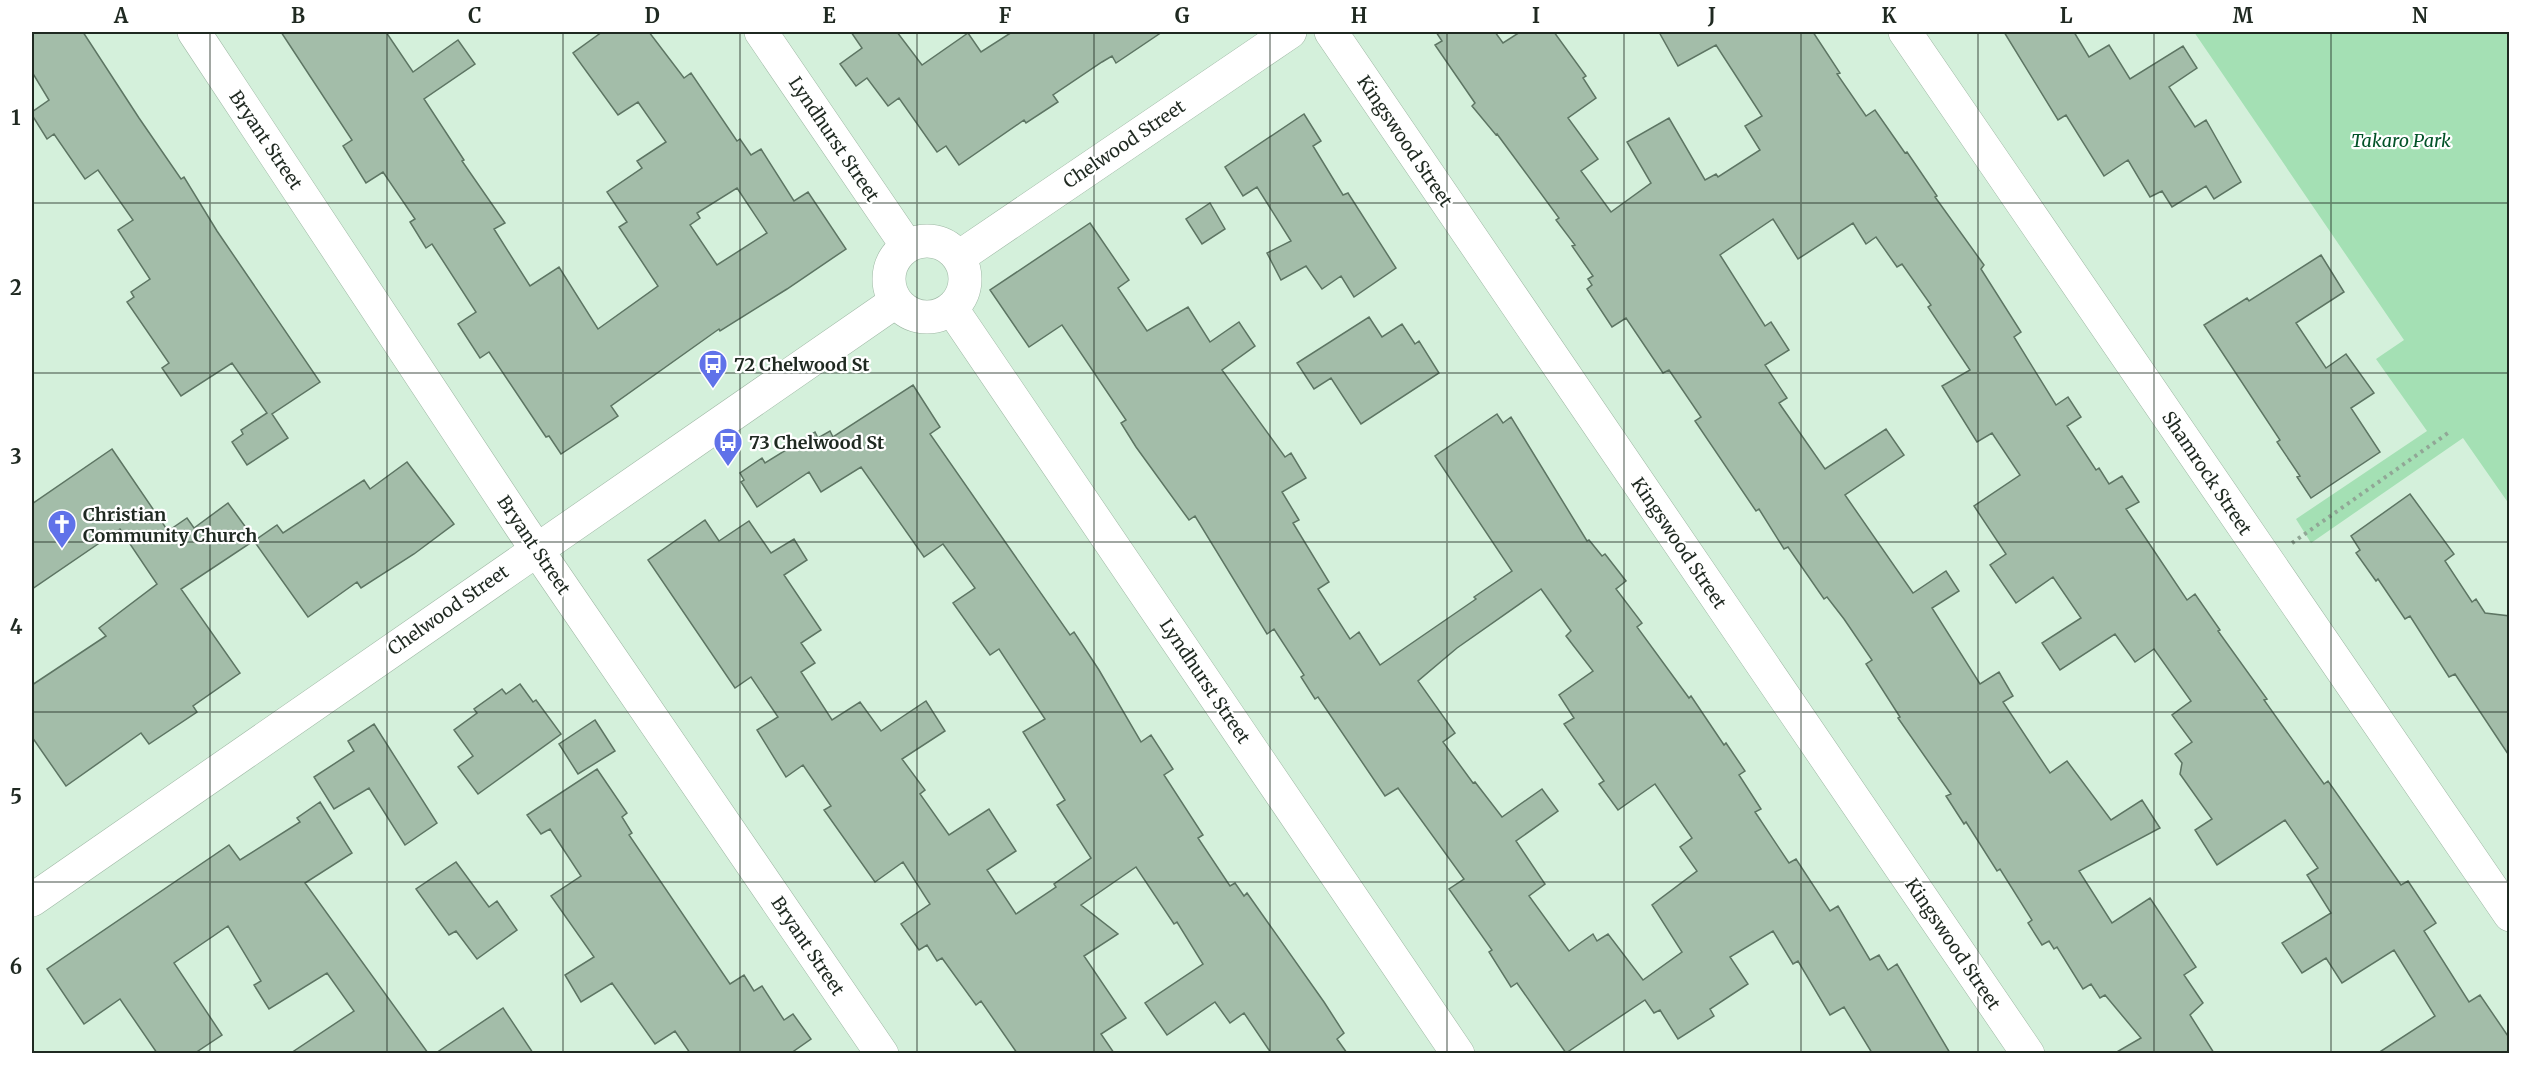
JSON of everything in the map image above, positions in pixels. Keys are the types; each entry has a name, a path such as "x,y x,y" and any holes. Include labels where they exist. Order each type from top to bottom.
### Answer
{"street":[{"name":"Bryant Street","path":"194,32 537,549 882,1053"},
{"name":"Lyndhurst Street","path":"761,32 907,246"},
{"name":"Chelwood Street","path":"958,257 1290,32"},
{"name":"Kingswood Street","path":"1330,32 2028,1053"},
{"name":"Shamrock Street","path":"1905,32 2510,915"},
{"path":"925,240 944,244 958,257 965,275 963,293 952,309 933,317 912,315 895,302 888,282 892,262 907,246 925,240"},
{"name":"Chelwood Street","path":"32,900 895,302"},
{"name":"Lyndhurst Street","path":"952,309 1458,1053"}],"path":[{"path":"2267,560 2448,433"}],"green space":[{"name":"Takaro Park","path":"2194,32 2509,32 2509,504 2463,438 2311,543 2296,519 2427,431 2376,359 2404,340"}],"building":[{"path":"32,32 83,32 181,179 184,177 217,231 320,382 272,414 288,438 247,465 232,442 243,434 241,430 267,413 232,363 181,396 162,368 169,363 127,302 134,297 131,292 150,279 118,230 133,220 98,170 85,179 54,134 47,139 32,115 32,112 49,100 32,72"},
{"path":"281,32 386,32 413,72 458,40 475,64 424,99 464,160 462,161 505,223 494,229 530,286 559,267 598,329 658,286 619,227 627,222 607,192 642,168 637,161 666,142 638,102 618,115 573,53 602,32 649,32 684,78 691,73 737,141 740,139 751,155 761,149 794,201 808,192 846,249 787,289 720,331 719,329 611,406 618,416 561,454 549,436 546,437 489,352 480,358 458,324 476,312 432,244 426,248 410,222 415,219 383,172 366,183 343,146 352,140","holes":["737,188 767,233 717,265 690,225 700,218 697,213"]},
{"path":"851,32 897,32 922,65 968,33 981,52 1012,32 1162,32 1116,63 1112,56 1102,62 1053,95 1058,102 1026,123 1024,120 959,165 946,146 937,152 899,98 888,106 867,78 856,86 840,64 862,48"},
{"path":"1436,32 1495,32 1503,43 1520,32 1554,32 1586,76 1583,78 1596,98 1568,118 1598,159 1581,171 1611,212 1651,183 1627,142 1669,118 1705,180 1716,174 1718,177 1760,150 1745,126 1762,116 1716,45 1678,66 1659,32 1813,32 1840,73 1837,74 1866,116 1875,110 1905,153 1907,152 1937,196 1935,197 1984,265 1981,269 2021,332 2014,337 2056,405 2068,397 2081,417 2067,426 2096,470 2099,468 2109,484 2122,476 2139,502 2126,509 2187,600 2195,594 2220,630 2218,631 2267,699 2264,700 2324,784 2328,781 2401,885 2408,881 2436,923 2424,931 2469,1002 2480,995 2510,1039 2510,1053 2378,1053 2435,1016 2394,950 2342,983 2326,958 2302,973 2282,943 2331,913 2307,875 2318,868 2285,820 2217,865 2195,830 2212,819 2180,774 2182,763 2175,754 2192,742 2172,715 2191,701 2154,649 2135,662 2115,634 2060,670 2042,643 2081,618 2053,577 2016,603 1990,565 2006,554 1974,506 2020,475 1992,433 1977,442 1942,386 1970,370 1928,307 1931,305 1902,264 1897,267 1876,237 1866,244 1853,223 1798,259 1773,219 1720,255 1765,326 1771,322 1789,350 1765,365 1787,398 1779,403 1825,469 1886,429 1904,455 1845,495 1913,593 1946,571 1959,591 1932,608 1980,684 1999,672 2013,696 2003,702 2050,773 2067,761 2111,820 2142,800 2160,828 2079,871 2112,923 2150,898 2196,967 2184,975 2203,1003 2190,1015 2214,1053 2115,1053 2141,1038 2105,995 2100,998 2091,984 2083,989 2057,947 2054,949 2049,941 2042,945 2028,923 2032,920 2000,869 1997,871 1966,822 1964,824 1946,796 1951,794 1898,718 1900,717 1866,664 1872,660 1844,619 1827,597 1824,599 1788,547 1784,549 1759,509 1756,511 1695,421 1701,417 1669,370 1663,373 1626,318 1612,327 1587,289 1592,285 1588,279 1593,276 1572,246 1575,245 1556,220 1559,218 1497,134 1472,106 1475,103 1435,45 1442,41"},
{"path":"2004,32 2074,32 2089,57 2109,45 2130,79 2183,46 2197,68 2169,87 2195,127 2206,120 2241,182 2214,199 2206,186 2172,207 2162,191 2150,197 2128,160 2104,176 2066,115 2058,120"},
{"path":"1304,114 1321,141 1313,146 1343,195 1348,193 1396,268 1354,297 1341,276 1322,289 1306,266 1281,280 1267,253 1291,241 1257,187 1243,196 1225,167"},
{"path":"1210,203 1225,229 1202,244 1186,219"},
{"path":"1090,223 1129,280 1118,288 1147,331 1188,307 1210,342 1239,322 1255,346 1222,370 1285,457 1291,453 1306,478 1282,492 1299,520 1293,523 1329,582 1318,589 1350,639 1359,632 1380,665 1476,599 1474,597 1512,571 1435,456 1497,414 1503,423 1511,417 1587,541 1589,540 1602,556 1605,554 1626,581 1616,589 1642,623 1637,627 1689,698 1691,696 1724,745 1726,743 1745,771 1739,775 1761,809 1755,812 1789,863 1796,859 1830,911 1838,906 1870,960 1879,955 1888,970 1897,964 1950,1053 1872,1053 1844,1007 1830,1015 1798,961 1793,964 1773,931 1730,957 1748,984 1710,1009 1714,1016 1678,1039 1660,1010 1654,1013 1645,1000 1566,1053 1517,983 1511,987 1489,952 1492,950 1449,889 1464,879 1398,788 1385,796 1318,697 1315,699 1301,677 1304,675 1274,629 1267,634 1195,516 1189,520 1136,447 1121,423 1126,420 1062,325 1029,347 990,290","holes":["1541,589 1571,631 1566,636 1593,671 1559,695 1574,718 1564,724 1604,781 1599,784 1618,810 1655,784 1692,838 1680,847 1697,871 1652,905 1682,952 1643,980 1608,934 1597,941 1593,934 1569,951 1529,896 1545,884 1516,841 1558,811 1542,789 1502,817 1443,742 1455,733 1418,681 1457,648"]},
{"path":"2321,255 2344,292 2296,323 2326,368 2346,354 2374,393 2351,408 2380,452 2311,498 2297,477 2300,476 2277,442 2280,440 2204,325 2247,298 2249,301"},
{"path":"1369,317 1382,337 1402,324 1415,344 1419,341 1439,373 1361,424 1331,378 1314,389 1297,363"},
{"path":"913,385 940,427 930,434 1070,635 1074,632 1141,742 1151,735 1173,769 1164,775 1203,835 1198,838 1230,886 1235,883 1244,896 1247,893 1324,1002 1344,1033 1337,1039 1347,1053 1271,1053 1244,1013 1230,1023 1215,1002 1167,1035 1145,1003 1203,964 1177,922 1174,924 1136,867 1081,905 1118,934 1084,956 1126,1018 1101,1034 1114,1053 1017,1053 981,1001 976,1005 942,958 937,961 927,945 919,950 901,924 930,904 903,862 875,882 824,810 831,806 803,765 786,777 757,730 778,717 751,677 735,688 648,560 705,520 719,541 749,521 771,553 794,539 807,560 784,575 821,630 801,643 815,663 801,672 832,720 860,702 881,731 926,701 945,731 902,759 925,790 920,794 949,835 989,809 1016,851 987,870 1016,914 1056,887 1054,884 1091,858 1057,805 1065,800 1023,732 1045,719 999,649 990,655 953,603 975,588 943,544 924,557 861,467 821,492 809,472 757,507 741,482 744,480 740,473 762,458 765,463 815,432 818,438 830,431 833,437"},
{"path":"112,449 168,531 187,518 194,528 228,503 255,540 181,589 240,673 193,706 197,712 149,744 141,733 66,786 32,737 32,685 106,636 99,628 157,584 120,529 32,589 32,504"},
{"path":"407,462 454,524 414,554 361,588 357,582 308,617 254,541 277,525 283,533 364,480 370,489"},
{"path":"2410,494 2454,554 2445,561 2472,602 2476,599 2485,613 2510,616 2510,757 2455,674 2449,677 2410,616 2405,619 2378,579 2376,581 2356,553 2360,550 2351,536"},
{"path":"520,684 533,702 536,700 561,734 478,794 458,767 473,756 454,730 477,713 474,709 502,689 506,694"},
{"path":"595,720 615,751 578,774 559,744"},
{"path":"374,724 437,823 405,845 369,788 334,809 314,777 354,751 348,741"},
{"path":"597,769 627,813 622,817 632,833 629,835 730,984 744,975 754,991 762,986 784,1020 793,1014 811,1039 791,1053 690,1053 675,1031 655,1044 612,983 581,1002 565,975 594,957 551,896 581,876 550,829 541,834 527,815"},
{"path":"320,802 352,853 305,883 428,1053 291,1053 354,1011 327,973 269,1009 254,985 261,981 228,926 174,963 222,1035 195,1053 157,1053 120,999 84,1024 47,969 229,845 240,860 300,822 297,818"},
{"path":"456,862 489,907 497,901 517,930 477,959 456,931 449,935 416,889"},
{"path":"503,1008 533,1053 436,1053"}],"place":[{"name":"72 Chelwood St","path":"713,390"},
{"name":"73 Chelwood St","path":"728,468"},
{"name":"Christian Community Church","path":"62,550"}]}
